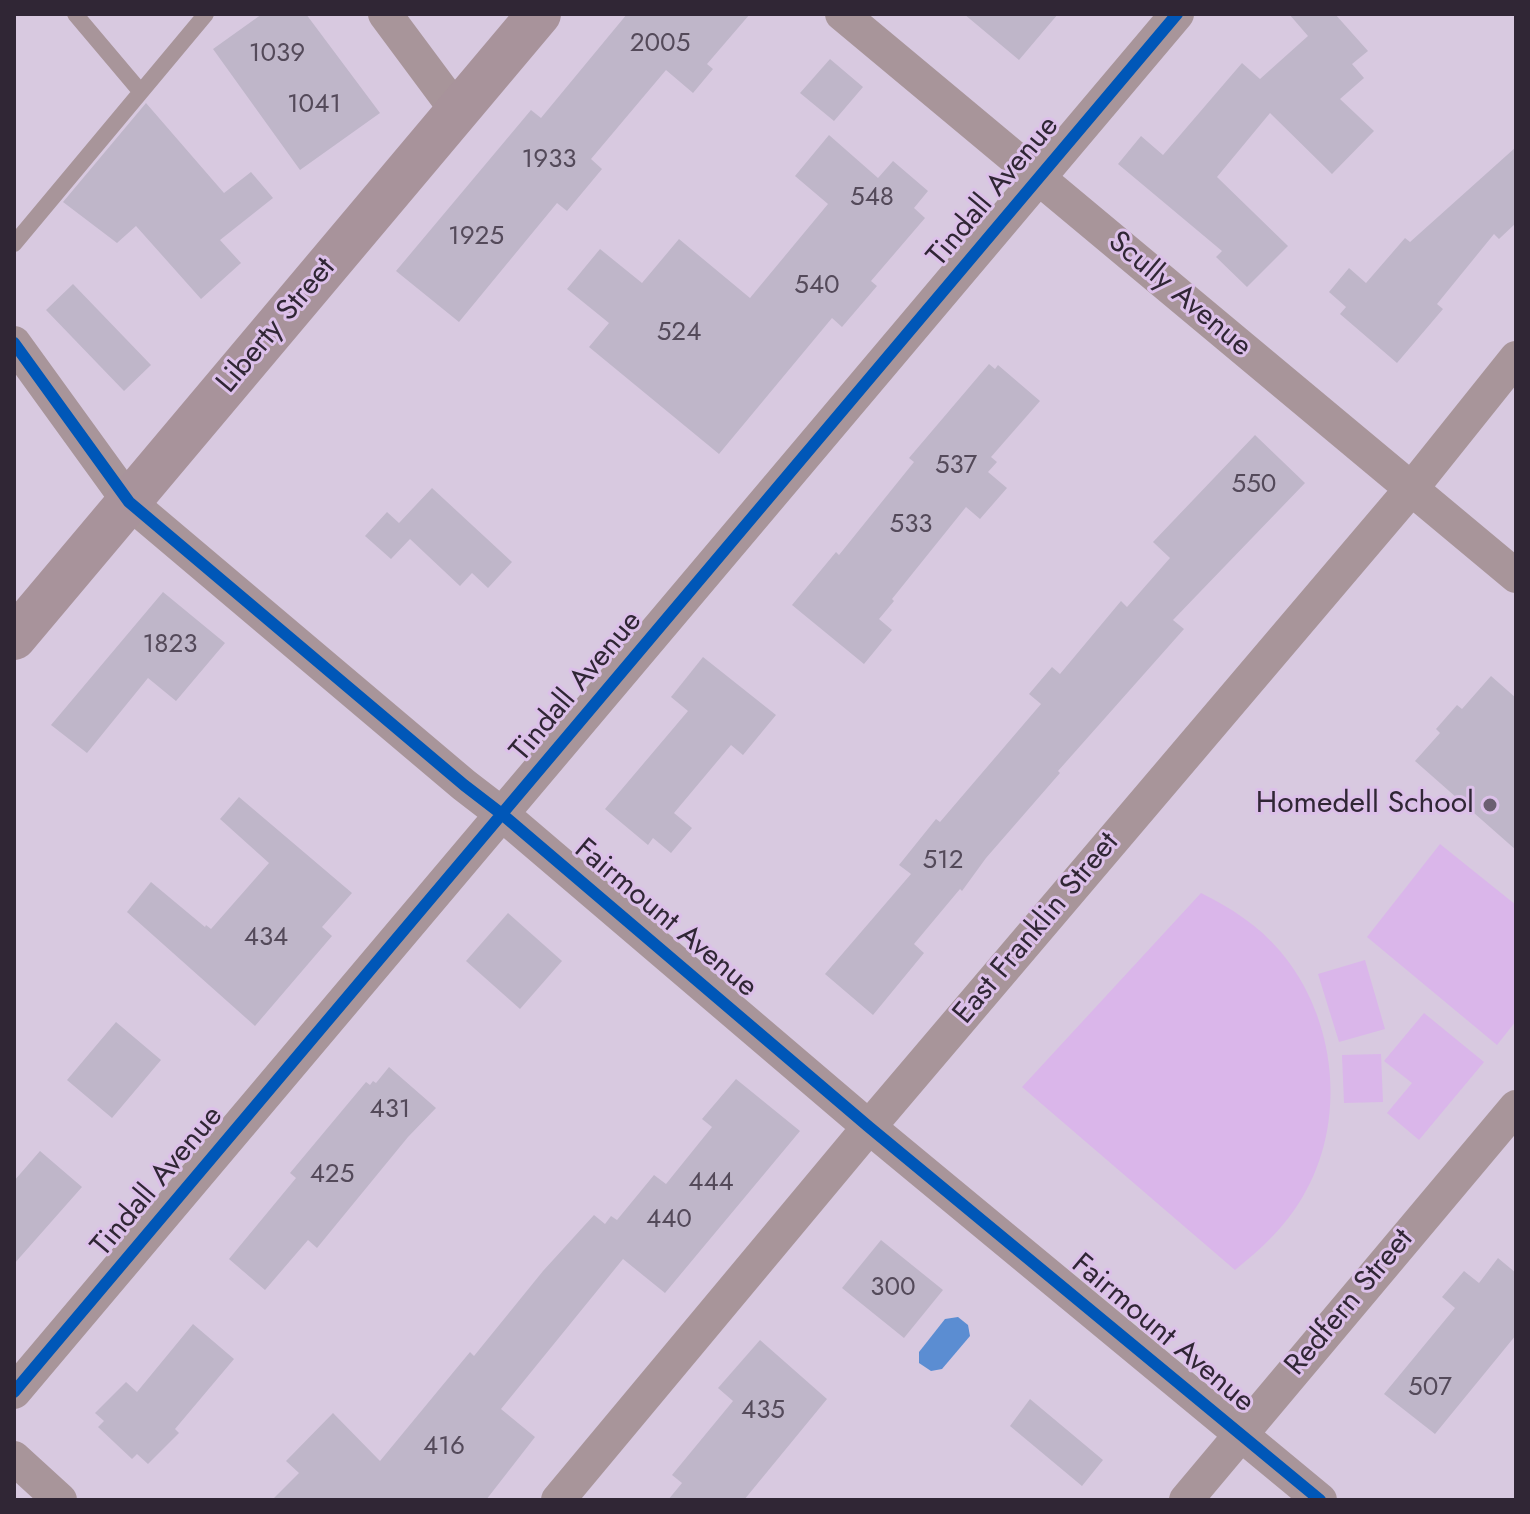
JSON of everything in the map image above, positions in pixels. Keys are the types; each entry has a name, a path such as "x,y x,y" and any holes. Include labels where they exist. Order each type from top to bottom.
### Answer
{"street":[{"path":"385,14 457,111"},
{"name":"Liberty Street","path":"14,638 539,14"},
{"name":"Scully Avenue","path":"842,14 1516,576"},
{"name":"Tindall Avenue","path":"14,1392 1177,14"},
{"name":"Fairmount Avenue","path":"14,343 129,502 869,1127 1320,1500"},
{"name":"East Franklin Street","path":"558,1500 869,1127 1412,488 1516,358"},
{"name":"Redfern Street","path":"1186,1500 1516,1107"},
{"path":"14,1458 60,1500"}],"lane":[{"path":"75,14 140,91"},
{"path":"14,244 206,14"}],"shaded area":[{"path":"1440,844 1516,905 1516,1021 1497,1045 1367,937"},
{"path":"1201,893 1244,918 1280,951 1314,1007 1330,1071 1326,1137 1317,1168 1288,1219 1235,1270 1022,1087"},
{"path":"1365,960 1385,1029 1339,1042 1318,974"},
{"path":"1424,1013 1484,1062 1419,1140 1387,1113 1412,1083 1384,1061"},
{"path":"1381,1054 1383,1102 1344,1103 1342,1055"}],"water":[{"path":"958,1317 968,1325 970,1336 942,1369 931,1371 919,1363 919,1352 945,1319"}],"building":[{"path":"262,14 306,14 380,113 300,170 213,49"},
{"path":"627,14 750,14 707,64 713,69 693,93 666,70 591,159 602,169 567,211 557,203 459,322 396,271 531,110 541,118"},
{"path":"964,14 1058,14 1019,60"},
{"path":"1289,14 1335,14 1368,51 1352,64 1364,78 1340,99 1374,131 1332,174 1270,113 1217,177 1288,246 1247,287 1216,257 1222,251 1118,164 1141,136 1163,155 1242,63 1260,79 1308,36"},
{"path":"830,59 863,87 834,121 800,93"},
{"path":"146,103 224,193 251,172 273,198 220,240 241,263 201,299 136,226 117,243 63,202"},
{"path":"829,135 878,178 893,161 928,191 914,208 925,218 871,281 877,286 842,327 832,318 719,454 589,347 609,323 567,289 600,249 642,283 679,239 750,298 828,204 795,176"},
{"path":"1516,147 1516,223 1499,239 1494,234 1437,304 1443,309 1397,363 1340,314 1346,307 1329,292 1349,268 1366,283 1405,238 1410,242"},
{"path":"73,284 151,365 124,391 46,310"},
{"path":"989,364 995,369 998,365 1040,401 991,457 997,462 988,472 1007,488 980,519 966,507 879,619 892,630 864,664 792,605 836,552 839,555 914,462 909,458"},
{"path":"1255,435 1305,483 1173,620 1184,629 1058,771 1060,773 986,858 962,891 960,889 914,944 924,953 873,1015 825,974 911,874 899,865 936,819 940,822 1041,704 1029,694 1052,667 1060,674 1121,601 1127,607 1170,558 1153,542"},
{"path":"432,488 512,562 488,588 472,573 460,586 410,539 391,559 365,536 387,512 399,523"},
{"path":"163,592 225,643 176,701 148,678 87,753 51,725"},
{"path":"703,657 776,715 743,755 731,745 674,813 692,828 671,853 653,838 648,845 605,809 688,711 671,697"},
{"name":"Homedell School","path":"1491,676 1516,698 1516,850 1415,761 1440,733 1436,729 1457,705 1462,709"},
{"path":"239,797 352,893 322,927 332,936 255,1026 127,912 151,882 211,929 269,863 220,819"},
{"path":"508,913 562,961 520,1009 466,961"},
{"path":"116,1022 161,1060 112,1118 67,1080"},
{"path":"389,1067 436,1108 408,1137 317,1248 308,1240 265,1290 229,1259 296,1178 290,1173 366,1082 370,1085 373,1081 376,1083"},
{"path":"736,1079 800,1131 665,1293 623,1259 501,1409 535,1437 486,1500 272,1500 299,1473 286,1461 333,1413 380,1461 470,1352 474,1356 543,1271 594,1215 605,1224 611,1216 617,1220 654,1175 666,1184 712,1127 702,1119"},
{"path":"40,1151 82,1187 14,1264 14,1181"},
{"path":"881,1240 943,1290 904,1338 842,1288"},
{"path":"1498,1258 1516,1273 1516,1335 1435,1434 1384,1394 1455,1308 1442,1297 1464,1271 1479,1283"},
{"path":"193,1324 234,1359 175,1429 179,1433 148,1464 137,1454 132,1459 98,1427 104,1421 95,1413 126,1382 137,1392"},
{"path":"760,1340 827,1399 744,1500 668,1500 682,1483 672,1475 733,1401 718,1388"},
{"path":"1030,1399 1103,1460 1082,1486 1010,1426"}],"cycle path":[{"path":"14,1392 1177,14"},
{"path":"14,343 129,502 869,1127 1320,1500"}],"place":[{"name":"Homedell School","path":"1490,805"}]}
